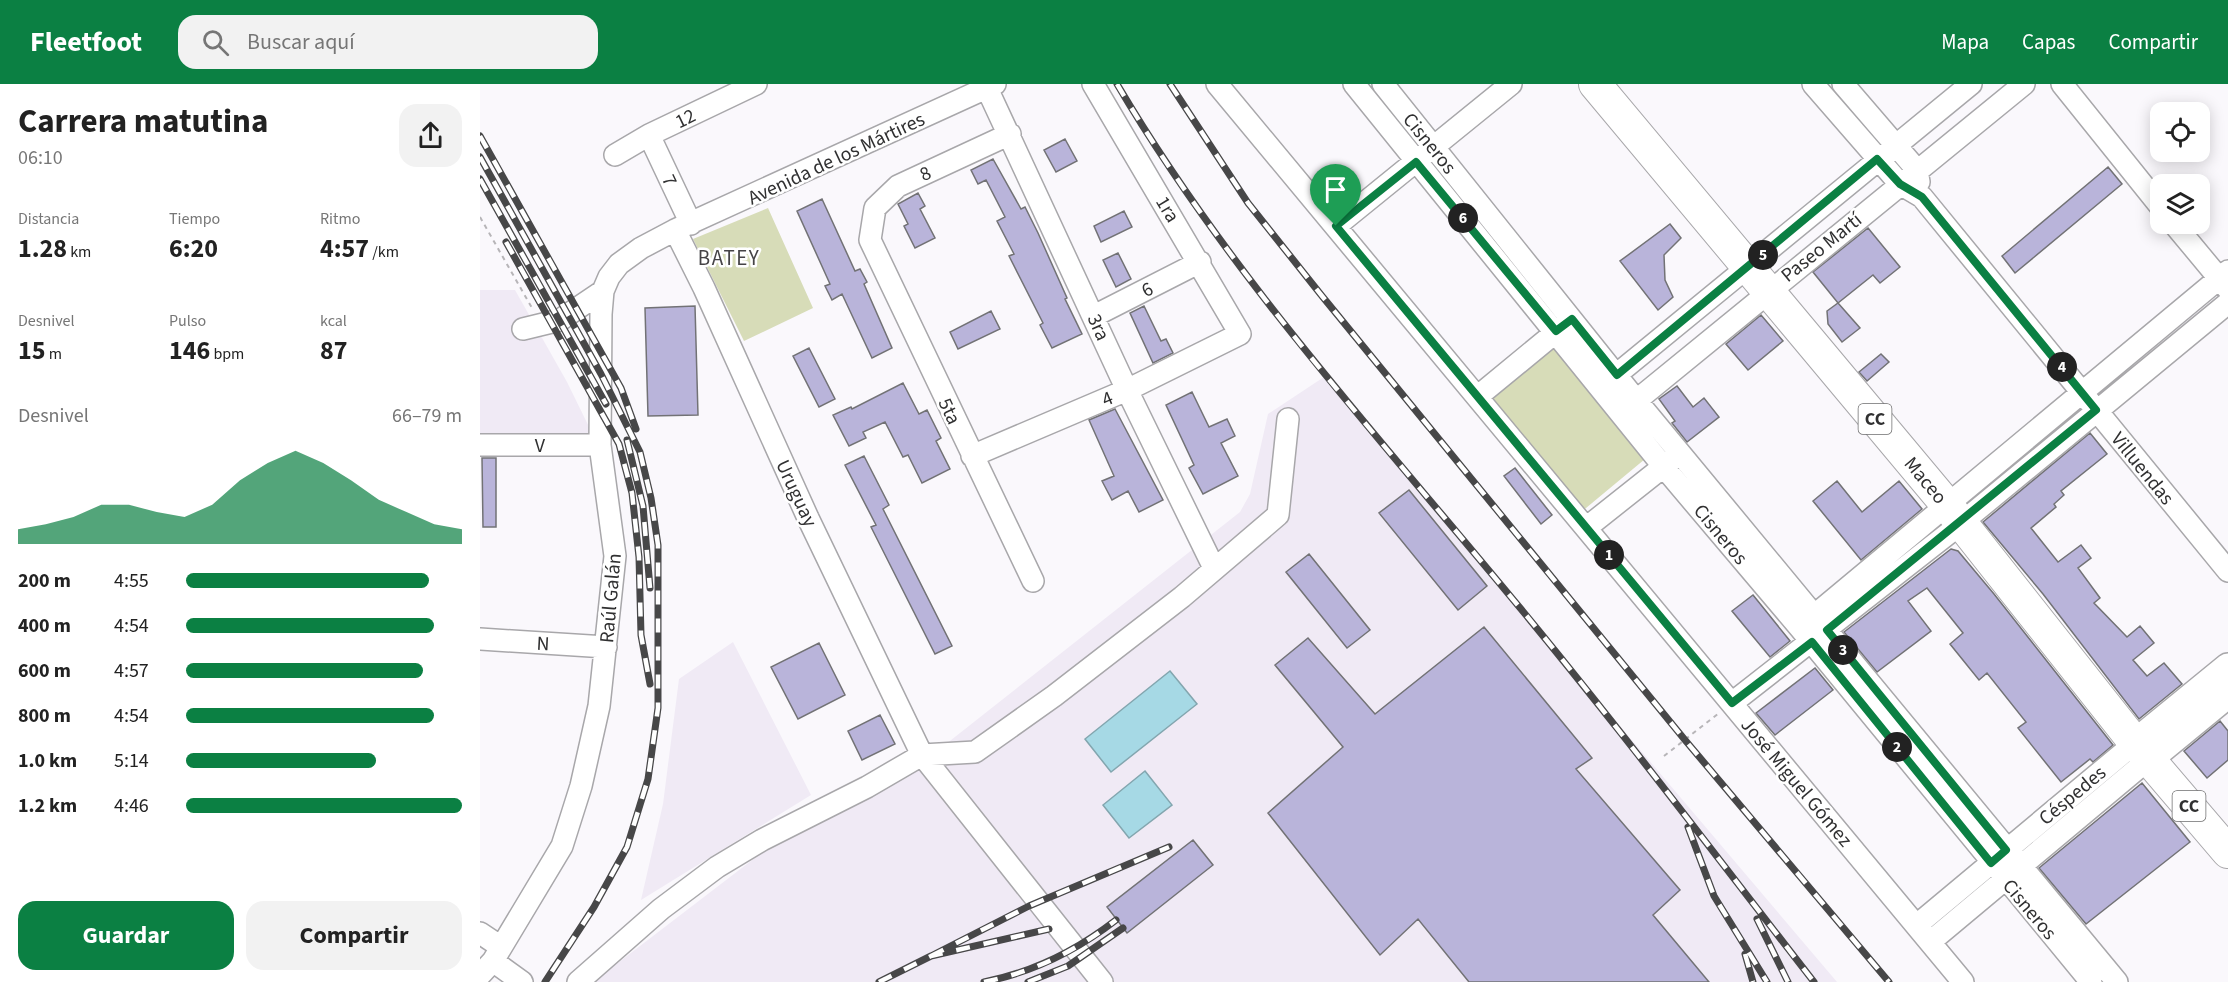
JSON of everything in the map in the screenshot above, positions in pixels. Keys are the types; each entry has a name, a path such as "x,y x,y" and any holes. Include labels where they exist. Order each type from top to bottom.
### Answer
{"highway":[{"name":"Maceo","path":"1595,84 1954,514 2142,751 2228,852"}],"main road":[{"name":"Céspedes","path":"2142,751 2228,667"},
{"name":"Céspedes","path":"2142,751 2228,694"}],"street":[{"name":"12","path":"615,155 649,135 756,84"},
{"name":"1ra","path":"1094,84 1240,334"},
{"name":"José Miguel Gómez","path":"1217,84 1963,982"},
{"name":"Cisneros","path":"1354,84 1416,162 1564,325"},
{"name":"Cisneros","path":"1383,84 1434,147 1564,325 1609,381 1628,407 1663,466 1814,629"},
{"path":"1336,226 1511,84"},
{"name":"Villuendas","path":"1813,84 1900,184 1922,197 2228,571"},
{"path":"1843,84 1917,170"},
{"name":"Paseo Martí","path":"1628,407 1877,159 1971,84"},
{"name":"Paseo Martí","path":"1609,381 1900,184 2024,84"},
{"path":"2062,84 2150,194"},
{"name":"3ra","path":"989,85 1127,390 1214,568"},
{"name":"Avenida de los Mártires","path":"683,227 989,85"},
{"name":"8","path":"870,240 875,208 884,196 898,186 1010,134"},
{"name":"7","path":"649,135 683,227"},
{"name":"Villuendas","path":"1917,170 1922,197"},
{"name":"Raúl Galán","path":"491,961 562,846 584,774 598,706 615,556 600,445 603,291 609,277 619,264 641,248 683,227"},
{"name":"Uruguay","path":"683,227 704,288 807,518 922,755 1102,982"},
{"path":"1954,514 2083,392 2225,280 2183,234"},
{"name":"5ta","path":"870,240 1033,581"},
{"name":"6","path":"1094,316 1200,262"},
{"path":"532,327 568,315 603,291"},
{"path":"1732,703 1814,629 1954,514 2096,410 2228,303"},
{"path":"1477,397 1564,325"},
{"name":"4","path":"972,456 1127,390 1240,334"},
{"name":"Cisneros","path":"1628,407 1680,453 1814,629 1999,857 2117,982"},
{"path":"578,982 661,909 717,867 762,840 867,787 922,755 975,752 1063,689 1197,585 1214,568 1278,516 1288,419"},
{"name":"V","path":"480,445 600,445"},
{"path":"1586,528 1680,453"},
{"name":"N","path":"480,639 606,647"},
{"name":"Céspedes","path":"1917,925 1999,857 2142,751"},
{"name":"Céspedes","path":"1930,942 2013,873 2142,751"},
{"name":"Cisneros","path":"2013,873 2091,982"},
{"path":"480,933 491,961 522,982"}],"path":[{"path":"480,217 532,327"},
{"path":"1664,756 1732,703"}],"shaded area":[{"path":"480,290 515,290 567,382 592,433 480,433"},
{"path":"1324,377 1837,982 593,982 819,809 927,759 1240,512 1250,494 1268,414"},
{"path":"733,642 811,795 641,900 663,804 679,679"}],"green space":[{"path":"768,208 813,308 744,341 693,239"},
{"path":"1552,345 1645,459 1580,513 1484,399"}],"water":[{"path":"1170,671 1197,704 1111,772 1085,739"},
{"path":"1145,771 1172,805 1129,838 1103,805"}],"building":[{"path":"1065,139 1077,161 1056,172 1044,150"},
{"path":"993,159 1021,209 1025,207 1082,334 1052,348 1040,325 1043,323 1009,256 1014,254 997,221 1005,217 986,180 978,184 971,170"},
{"path":"2108,167 2122,184 2015,273 2002,256"},
{"path":"918,193 925,206 920,209 935,238 915,248 904,226 908,224 898,204"},
{"path":"822,199 855,271 860,269 867,282 864,284 892,348 872,358 842,294 832,300 825,286 830,284 797,211"},
{"path":"1124,211 1132,227 1101,242 1094,226"},
{"path":"1670,224 1681,238 1664,255 1665,280 1673,297 1658,310 1620,261"},
{"path":"1868,228 1900,267 1880,283 1873,275 1838,303 1813,272"},
{"path":"1118,253 1131,279 1116,287 1103,260"},
{"path":"1838,303 1860,328 1842,342 1828,324 1827,311"},
{"path":"695,306 698,415 648,416 645,308"},
{"path":"1144,306 1161,341 1166,339 1173,353 1153,363 1130,313"},
{"path":"991,311 1000,329 958,349 950,332"},
{"path":"1761,315 1783,341 1748,370 1726,344"},
{"path":"809,348 835,399 819,407 793,356"},
{"path":"1881,354 1889,362 1867,381 1859,372"},
{"path":"903,383 919,414 927,410 941,438 936,441 950,469 922,483 908,455 903,457 885,422 863,432 866,438 849,446 833,415 851,407 852,409"},
{"path":"1677,386 1693,407 1704,398 1719,417 1687,442 1672,423 1675,421 1659,399"},
{"path":"1192,392 1209,427 1227,419 1235,436 1221,443 1238,476 1203,494 1189,468 1194,465 1166,405"},
{"path":"1115,409 1163,500 1139,512 1128,491 1112,500 1102,481 1114,476 1089,420"},
{"path":"2090,433 2107,454 2061,491 2064,495 2054,504 2056,507 2031,528 2058,562 2081,545 2091,558 2078,568 2100,598 2094,603 2127,637 2140,626 2154,643 2133,660 2147,676 2164,663 2182,684 2139,719 2043,594 1983,522"},
{"path":"864,456 889,505 883,509 952,646 935,654 871,527 876,525 845,465"},
{"path":"482,458 496,458 496,527 483,527"},
{"path":"1515,468 1552,515 1541,524 1504,476"},
{"path":"1837,481 1862,512 1899,481 1922,509 1861,560 1813,501"},
{"path":"1409,490 1487,586 1458,610 1379,513"},
{"path":"1951,549 1958,551 1994,594 2113,745 2093,762 2090,759 2061,782 2018,728 2026,722 1987,673 1979,680 1950,644 1963,633 1927,588 1908,601 1931,631 1877,672 1844,632"},
{"path":"1309,554 1370,630 1347,648 1286,572"},
{"path":"1753,595 1790,641 1770,657 1732,611"},
{"path":"1484,627 1592,758 1576,769 1680,890 1653,915 1709,982 1469,982 1418,919 1380,955 1268,813 1343,747 1275,665 1308,638 1375,714"},
{"path":"819,643 845,695 798,719 771,667"},
{"path":"1815,668 1833,690 1775,735 1756,713"},
{"path":"880,715 895,744 862,760 848,731"},
{"path":"2220,721 2228,731 2228,760 2207,778 2184,751"},
{"path":"2142,783 2190,842 2086,924 2039,868"},
{"path":"1193,840 1213,865 1127,933 1107,907"}],"railway":[{"path":"1117,84 1159,152 1252,282 1301,345 1585,688 1814,982"},
{"path":"1170,84 1248,203 1322,296 1685,740 1889,982"},
{"path":"480,136 621,388 636,429"},
{"path":"480,157 601,374 640,452 651,498 658,545 658,708 648,779 627,847 594,907 545,982"},
{"path":"480,179 606,404"},
{"path":"506,242 619,444 632,493 639,557 641,635 650,684"},
{"path":"627,440 643,506 650,588"},
{"path":"1688,827 1714,896 1767,982"},
{"path":"931,956 1029,906 1169,847"},
{"path":"1757,919 1788,982"},
{"path":"984,982 1002,978 1054,959 1086,941 1116,920"},
{"path":"1028,982 1068,966 1123,928"},
{"path":"879,982 931,956 1049,929"},
{"path":"1745,954 1753,982"}],"district":[{"name":"BATEY","path":"729,258"}],"route":[{"path":"1877,159 1900,184 1922,197 2096,410 1949,533 1827,630 2006,850 1991,863 1812,642 1732,703 1336,226 1416,162 1556,331 1572,319 1617,375 1877,159"}]}
